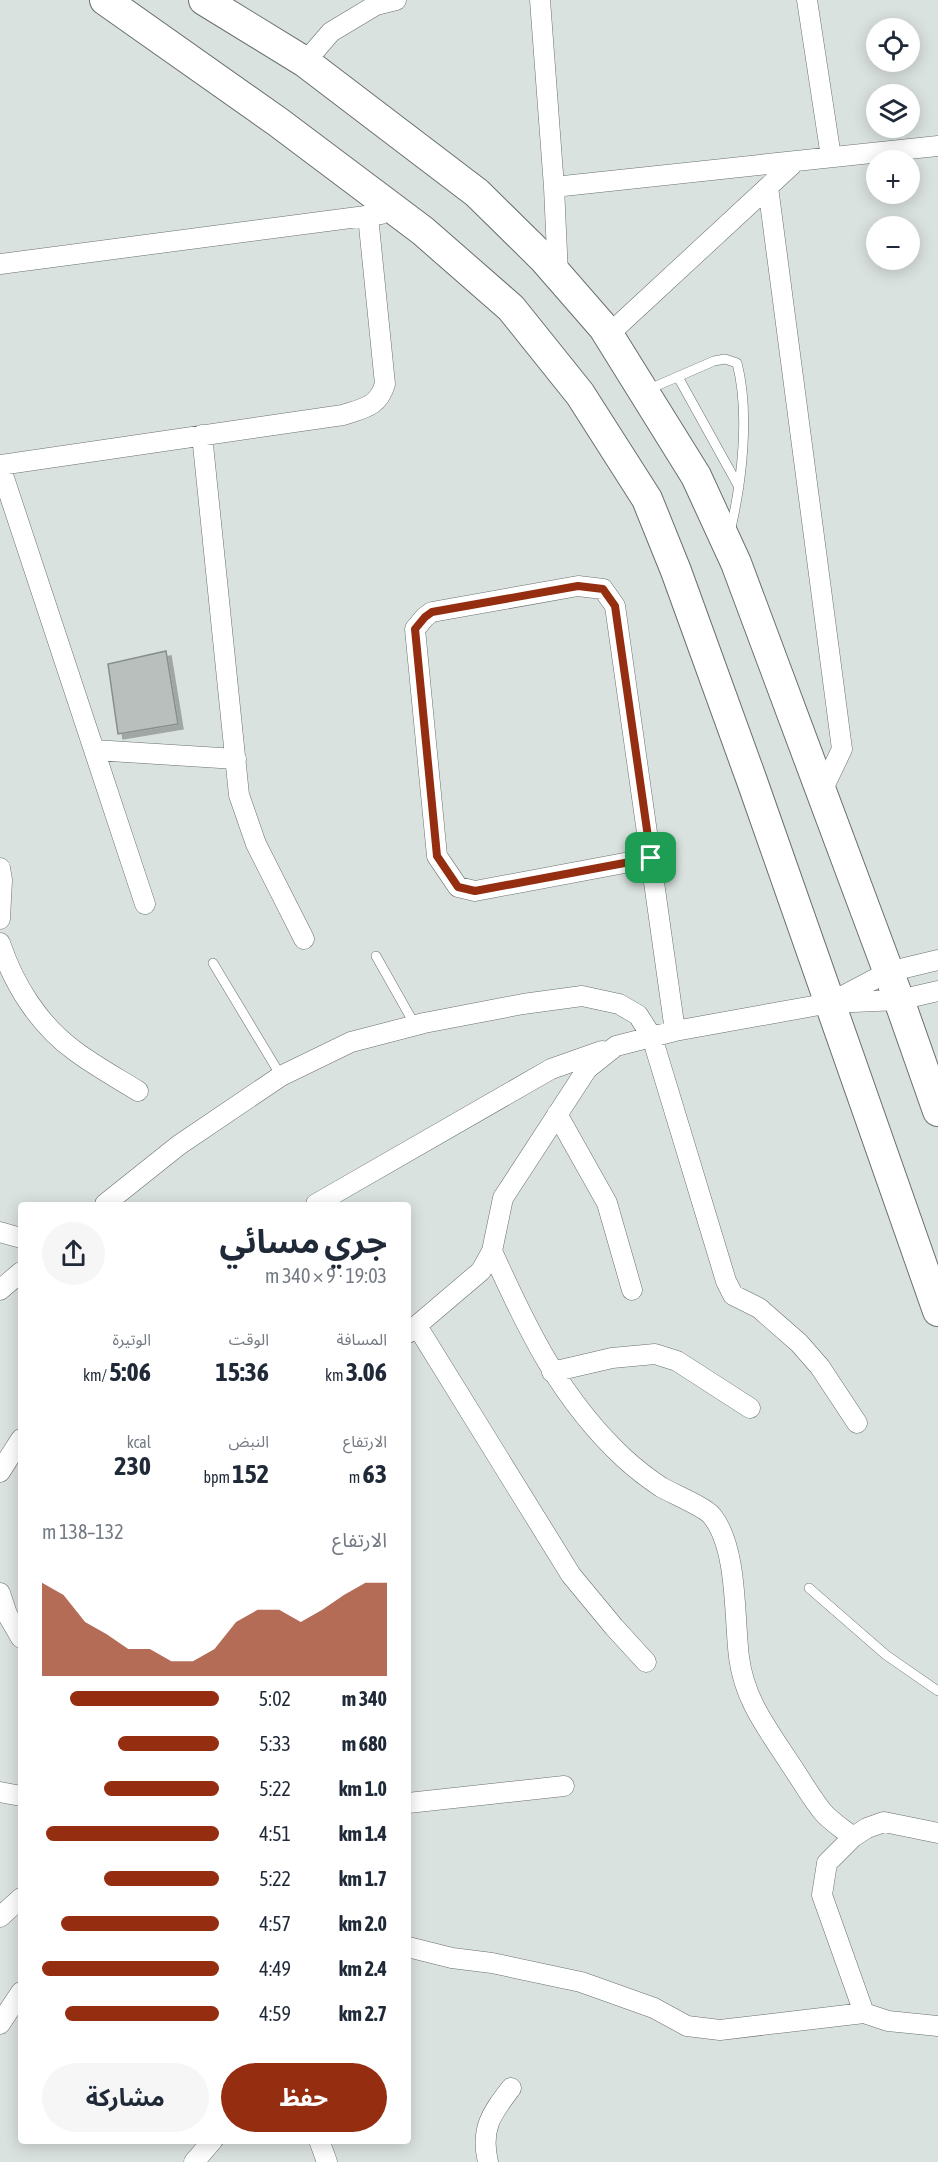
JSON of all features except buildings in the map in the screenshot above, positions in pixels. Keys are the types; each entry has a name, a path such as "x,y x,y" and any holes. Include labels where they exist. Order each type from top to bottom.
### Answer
{"main road":[{"path":"105,0 278,122 398,212 511,308 580,394 647,499 680,582 938,1311"},
{"path":"204,0 305,62 477,193 558,275 608,335 696,476 730,549 899,1000 938,1111"}],"street":[{"path":"305,62 332,32 374,2 396,0"},
{"path":"540,0 558,275"},
{"path":"807,0 831,157"},
{"path":"554,187 938,146"},
{"path":"608,335 796,161"},
{"path":"768,187 842,748 821,793"},
{"path":"0,264 398,212"},
{"path":"145,904 0,465 343,415 371,406 382,395 385,384 368,216"},
{"path":"202,435 239,795 256,844 304,939"},
{"path":"651,858 475,891 458,887 437,856 415,629 425,617 432,612 578,586 603,589 615,606 651,858 675,1031"},
{"path":"94,750 236,759"},
{"path":"0,868 2,880 0,919"},
{"path":"0,943 17,985 44,1023 75,1051 138,1091"},
{"path":"830,1003 888,972 938,960"},
{"path":"319,1202 551,1069 616,1046 675,1031 830,1003 899,1000 938,991"},
{"path":"108,1202 179,1145 281,1076 351,1042 415,1025 522,1004 582,996 619,1005 639,1015 652,1037 726,1281 733,1296 759,1308 799,1343 820,1367 857,1423"},
{"path":"616,1046 587,1069 503,1198 492,1251 481,1271 412,1329 571,1575 646,1662"},
{"path":"557,1114 606,1203 632,1290"},
{"path":"0,1232 18,1237"},
{"path":"492,1251 521,1317 552,1372 590,1422 626,1459 658,1485 711,1515 723,1538 728,1555 739,1658 745,1685 759,1718 823,1812 853,1838"},
{"path":"0,1290 18,1275"},
{"path":"552,1372 612,1358 655,1354 677,1361 750,1408"},
{"path":"0,1472 18,1444"},
{"path":"0,1593 7,1614 18,1633"},
{"path":"411,1803 564,1786"},
{"path":"0,1792 18,1795"},
{"path":"864,2013 822,1895 827,1863 853,1838 867,1828 884,1822 938,1833"},
{"path":"0,1917 18,1901"},
{"path":"411,1943 452,1958 492,1962 581,1982 654,2008 687,2026 720,2030 864,2013 888,2021 938,2026"},
{"path":"0,2024 18,1997"},
{"path":"488,2162 486,2128 493,2111 511,2088"},
{"path":"194,2162 210,2144"},
{"path":"320,2144 327,2162"}],"lane":[{"path":"644,392 714,361 725,359 737,363 744,396 739,487 730,533 730,549"},
{"path":"678,377 739,487"},
{"path":"376,956 415,1025"},
{"path":"213,963 281,1076"},
{"path":"809,1588 886,1655 938,1691"}],"route":[{"path":"578,586 603,589 615,606 651,858 475,891 458,887 437,856 415,629 425,617 432,612 578,586"}]}
